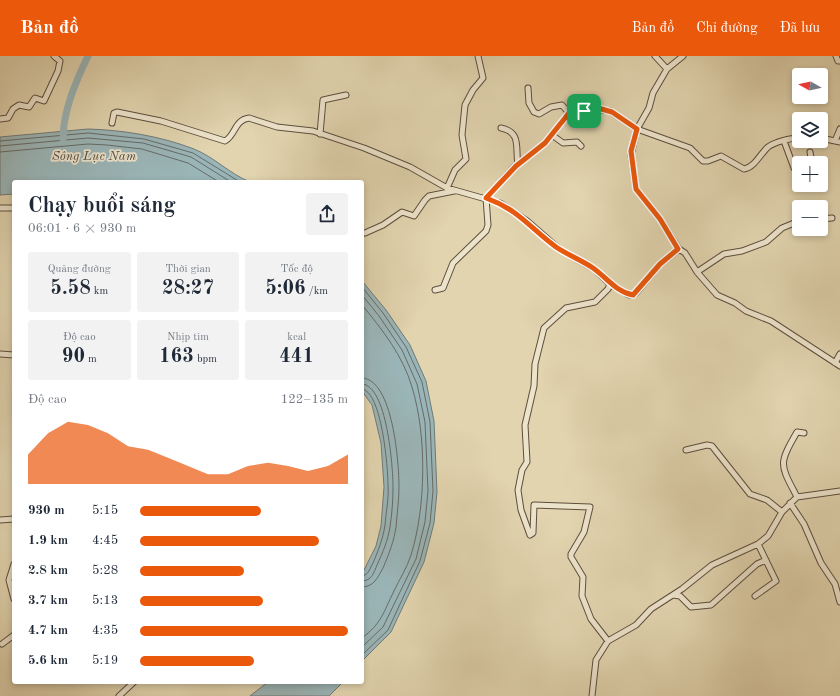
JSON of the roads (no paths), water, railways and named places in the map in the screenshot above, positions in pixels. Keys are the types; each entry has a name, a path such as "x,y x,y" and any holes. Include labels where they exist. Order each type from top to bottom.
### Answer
{"street":[{"path":"0,119 8,118 13,109 19,105 29,107 35,98 44,101 59,66 60,61 54,56"},
{"path":"447,188 455,170 466,158 462,135 464,105 473,90 483,78 478,56"},
{"path":"655,56 668,70"},
{"path":"684,56 668,70 653,92 649,108 637,129 631,151 636,189 660,219 678,249 687,255 697,272 717,295 735,303 746,311 771,322 838,364 840,354"},
{"path":"836,56 838,61 840,61"},
{"path":"528,88 529,103 534,112 539,114 551,107 559,105 564,106 569,113 577,114 594,109 604,109 612,112 637,129 664,140 690,148 703,161 708,161 721,156 744,169 751,166 770,146 792,139"},
{"path":"320,134 323,100 346,95"},
{"path":"112,123 114,113 118,112 161,121 222,141 228,140 238,124 247,118 277,127 309,130 378,153 414,169 447,188 500,203 514,212 554,245 594,269 610,284 629,295 635,295 660,264 678,249"},
{"path":"435,290 443,288 453,263 480,238 487,229 486,198 518,164 534,153 552,135 569,113"},
{"path":"500,128 509,131 518,143 518,164"},
{"path":"828,139 838,141 840,129"},
{"path":"552,135 563,143 577,142 581,146"},
{"path":"784,141 792,163"},
{"path":"810,152 811,156"},
{"path":"365,233 375,227 383,225 402,212 414,216 429,196 455,190"},
{"path":"0,208 12,208"},
{"path":"828,218 832,218"},
{"path":"697,272 724,254 742,251 771,240 782,228 792,224"},
{"path":"608,641 593,624 582,596 583,577 571,557 571,554 584,532 590,506 534,505 534,527 533,533 530,535 521,510 518,493 522,470 527,462 525,437 526,416 531,398 535,364 544,328 566,308 595,302 608,289 610,284"},
{"path":"0,354 12,355"},
{"path":"797,497 784,472 783,465 787,451 798,432 804,433"},
{"path":"686,450 707,445 712,446 750,494 767,500 782,512"},
{"path":"592,696 596,660 608,641 636,625 651,609 712,565 758,544 768,536 782,512 797,497 840,491"},
{"path":"790,503 804,524 821,563 835,584 840,602"},
{"path":"0,520 12,518"},
{"path":"755,596 776,583 758,544"},
{"path":"672,595 680,596 691,607 709,606 757,564 766,560"},
{"path":"12,570 9,580 12,591"},
{"path":"2,644 12,636"},
{"path":"119,696 132,684"}],"water":[{"name":"Sông Lục Nam","path":"88,129 141,134 181,144 201,152 245,180 12,180 12,194 0,195 0,137"},
{"path":"364,283 386,310 410,345 426,381 434,421 437,492 434,523 424,562 391,632 364,659 364,570 376,546 381,526 384,487 381,443 372,405 364,394"},
{"path":"265,684 341,684 329,696 250,696"}],"waterway":[{"path":"63,139 65,118 68,107 88,56"}]}
